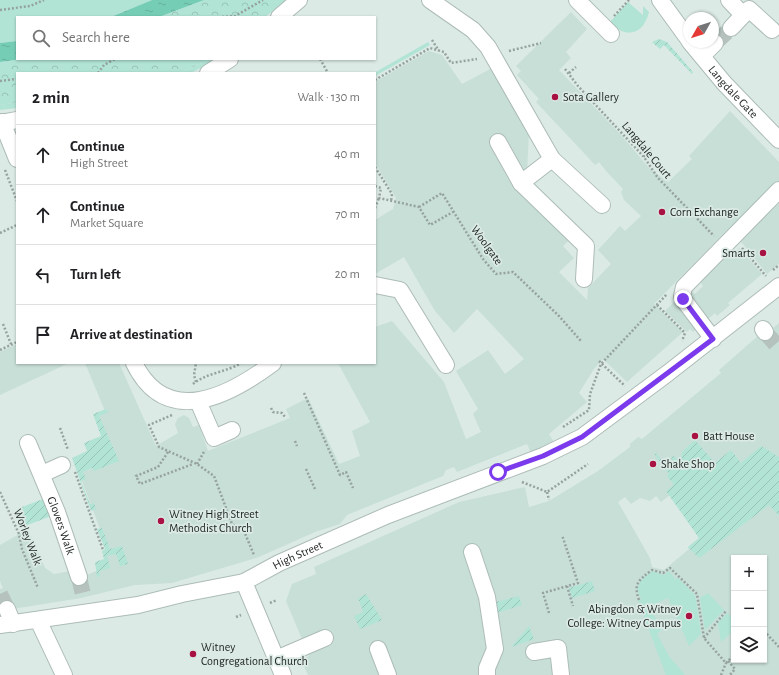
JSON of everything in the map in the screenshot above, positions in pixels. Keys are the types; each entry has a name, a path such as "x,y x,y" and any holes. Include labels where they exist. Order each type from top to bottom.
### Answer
{"street":[{"path":"280,16 299,0"},
{"path":"577,0 607,30"},
{"name":"Langdale Gate","path":"660,0 683,31"},
{"path":"729,0 743,15"},
{"path":"437,2 473,30 488,47 552,159 602,205"},
{"path":"731,28 749,9 772,30"},
{"name":"Langdale Gate","path":"696,48 724,83 779,140"},
{"path":"702,56 711,48"},
{"path":"210,72 228,60"},
{"path":"6,122 11,163"},
{"path":"498,142 521,183 586,246 584,279"},
{"path":"521,183 552,159"},
{"path":"713,339 683,299 682,296 684,287 779,190"},
{"path":"376,285 400,290 446,365"},
{"name":"High Street","path":"6,625 38,620 86,606 138,605 182,594 244,582 279,563 330,539 483,478 543,456 582,437 713,339 779,286"},
{"path":"135,364 146,383 159,394 178,402 199,400 238,385 271,364"},
{"path":"199,400 214,438 232,430"},
{"name":"Glovers Walk","path":"28,443 42,474 79,577"},
{"path":"42,474 68,462"},
{"path":"472,552 487,597 495,649 487,668 488,675"},
{"path":"244,582 284,675"},
{"path":"6,625 7,609"},
{"path":"38,620 64,675"},
{"path":"276,659 325,638"},
{"path":"534,652 558,648 560,675"},
{"path":"378,649 388,675"}],"path":[{"path":"0,10 30,6 44,0"},
{"path":"235,16 263,0"},
{"path":"607,30 629,0"},
{"path":"432,40 439,50"},
{"path":"504,53 540,43"},
{"path":"376,79 430,48 444,52 451,63 480,58"},
{"path":"99,72 104,65 113,60"},
{"path":"321,60 327,72"},
{"path":"569,73 576,67"},
{"name":"Langdale Court","path":"565,69 578,86 644,157 658,178 718,241"},
{"path":"0,81 16,79"},
{"path":"644,157 651,149"},
{"path":"11,163 16,195"},
{"path":"376,169 392,194 391,201"},
{"path":"376,186 381,188 376,206"},
{"name":"Woolgate","path":"419,207 442,193 483,259 496,274 513,272 559,316 580,341"},
{"path":"379,198 419,207 430,225 453,212"},
{"path":"0,233 16,225"},
{"path":"740,245 767,276"},
{"path":"589,410 590,394 600,362 672,289"},
{"path":"657,305 685,333 682,341"},
{"path":"3,324 11,344"},
{"path":"0,350 16,342"},
{"path":"600,362 625,386 619,390"},
{"path":"196,364 194,375 199,400"},
{"path":"192,386 196,382 230,370 240,364"},
{"path":"304,393 340,475 346,472 353,488"},
{"path":"557,431 595,406"},
{"path":"271,408 273,412 282,413 286,417"},
{"path":"175,414 149,425 159,447 195,464 214,476 232,524 244,531 254,555"},
{"path":"60,428 68,462 103,550"},
{"path":"295,441 297,446"},
{"path":"168,452 158,467 136,476 140,484 195,464 205,450"},
{"path":"547,492 588,464"},
{"path":"306,468 315,489"},
{"path":"522,482 547,492 550,500"},
{"name":"Worley Walk","path":"0,492 19,534 22,549 38,588"},
{"path":"549,613 543,593 578,583 562,535"},
{"path":"639,600 636,590 639,579 652,570 663,573 670,568 697,594 704,638 735,669 730,675"},
{"path":"567,586 573,606"},
{"path":"704,638 726,612"},
{"path":"767,634 779,647"},
{"path":"721,675 727,662 731,658"}],"shaded area":[{"path":"571,12 587,29 566,52 571,58 559,70 622,136 649,168 668,182 692,159 689,156 730,111 779,162 779,264 767,274 743,244 727,230 654,304 683,332 627,382 603,359 594,369 579,393 587,402 549,434 554,442 531,453 527,444 457,472 454,467 446,470 443,476 347,515 340,524 315,532 259,557 172,583 135,585 81,598 0,611 0,589 3,588 0,581 0,545 28,529 45,568 54,574 70,571 82,577 108,566 105,555 109,553 79,473 116,460 97,415 105,411 85,364 119,364 156,446 178,433 175,424 178,418 184,415 189,418 193,427 199,425 208,451 290,418 286,409 308,398 339,464 360,456 352,431 370,422 339,364 376,364 376,327 392,321 444,382 466,439 481,432 473,414 478,409 456,371 488,350 505,374 524,359 477,309 454,333 435,311 404,257 376,273 376,219 393,209 396,198 376,165 376,81 429,51 442,55 462,84 494,67 529,132 526,195 569,240 563,246 574,258 559,272 587,300 588,288 611,264 598,250 620,226 625,231 641,216 624,200 621,192 623,189 599,162 595,165 536,102 539,99 517,75 521,71 516,66"},
{"path":"739,248 762,274 728,303 730,305 717,316 715,313 693,332 690,329 687,332 665,311 688,288 695,294 703,286 697,278 727,249 732,255"},
{"path":"779,323 779,509 770,505 779,516 779,675 308,675 301,660 309,656 286,601 292,584 316,574 314,567 459,502 525,487 529,507 549,501 598,471 630,447 630,444 638,437 642,439 721,373 719,370 759,335 762,337","holes":["670,495 699,538 688,547 689,549 664,570 652,567 650,558 618,502 625,497 631,504 640,498 650,501 656,496 661,502"]},
{"path":"16,344 16,364 67,364 0,395 0,352"}],"green space":[{"path":"0,0 152,0 113,16 16,16 16,41 0,43"},
{"path":"204,0 287,0 266,16 162,16"},
{"path":"628,2 643,15 643,6 649,12 643,26 633,32 622,31 609,23"},
{"path":"659,39 667,42 693,72 692,74 664,45 660,49 652,42"},
{"path":"428,42 430,45 376,75 376,72"},
{"path":"16,60 208,60 182,72 16,72 16,102 0,105 0,62"},
{"path":"208,60 216,60 193,72 182,72"},
{"path":"16,102 16,108 0,110 0,105"},
{"path":"106,409 108,412 99,416 119,461 94,471 92,468 83,472 86,479 81,481 90,504 94,503 96,509 91,511 72,458 87,451 84,443 101,436 93,414"},
{"path":"695,440 715,463 731,450 741,463 761,446 779,457 779,516 769,505 699,558 688,547 699,538 666,491 674,485 667,476 669,474 654,454 656,453 666,466 673,461 671,458 674,456 677,459 681,458 682,452"},
{"path":"43,499 54,515 25,526 17,509"},
{"path":"102,528 110,549 122,546 128,564 120,566 116,554 107,556 110,568 99,571 100,576 97,577 95,562 104,559 102,551 105,549 97,529"},
{"path":"652,571 664,575 669,571 675,579 678,578 695,595 701,634 689,646 668,598 650,606 661,631 657,634 669,656 685,675 666,675 638,601 641,599 637,590 641,580"},
{"path":"592,581 595,591 572,598 569,588"},
{"path":"708,593 724,610 705,630 700,598"},
{"path":"366,594 382,620 360,629 354,616 363,612 358,598"},
{"path":"519,596 522,605 494,614 492,603"},
{"path":"727,613 731,617 731,633 721,642 718,623"},
{"path":"529,626 534,639 511,647"}],"water":[{"path":"152,0 204,0 162,16 113,16"},
{"path":"16,41 16,60 0,62 0,43"}],"tunnel":[{"path":"719,39 731,28"},
{"path":"765,332 779,348"},
{"path":"79,577 84,599"},
{"path":"0,594 7,609"}],"place":[{"name":"Sota Gallery","path":"555,97"},
{"name":"Corn Exchange","path":"662,212"},
{"name":"Smarts","path":"763,253"},
{"name":"Batt House","path":"695,436"},
{"name":"Shake Shop","path":"653,464"},
{"name":"Witney High Street Methodist Church","path":"161,521"},
{"name":"Abingdon & Witney College: Witney Campus","path":"689,616"},
{"name":"Witney Congregational Church","path":"193,654"}],"route":[{"path":"498,472 543,456 582,437 713,339 683,299"}]}
